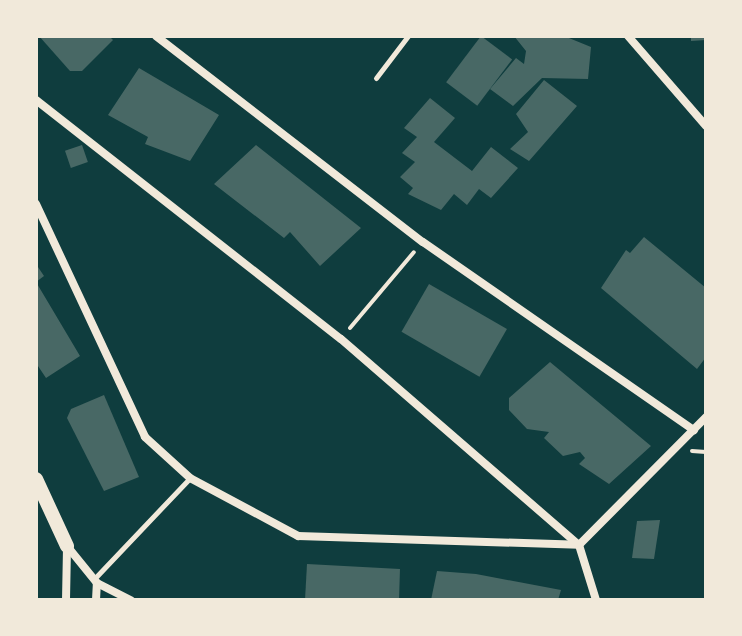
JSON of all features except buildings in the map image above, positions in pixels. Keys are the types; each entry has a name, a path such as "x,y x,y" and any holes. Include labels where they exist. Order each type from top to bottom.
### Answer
{"street":[{"path":"156,36 423,242 694,430"},
{"path":"628,36 706,126"},
{"path":"36,100 341,339 579,545 596,600"},
{"path":"36,204 145,437 190,478 298,536 579,545 706,417"},
{"path":"36,479 67,546 95,581 131,600"},
{"path":"66,600 67,546"},
{"path":"95,581 96,600"}],"lane":[{"path":"376,78 408,36"},
{"path":"95,581 190,478"}],"path":[{"path":"341,339 423,242"}]}
